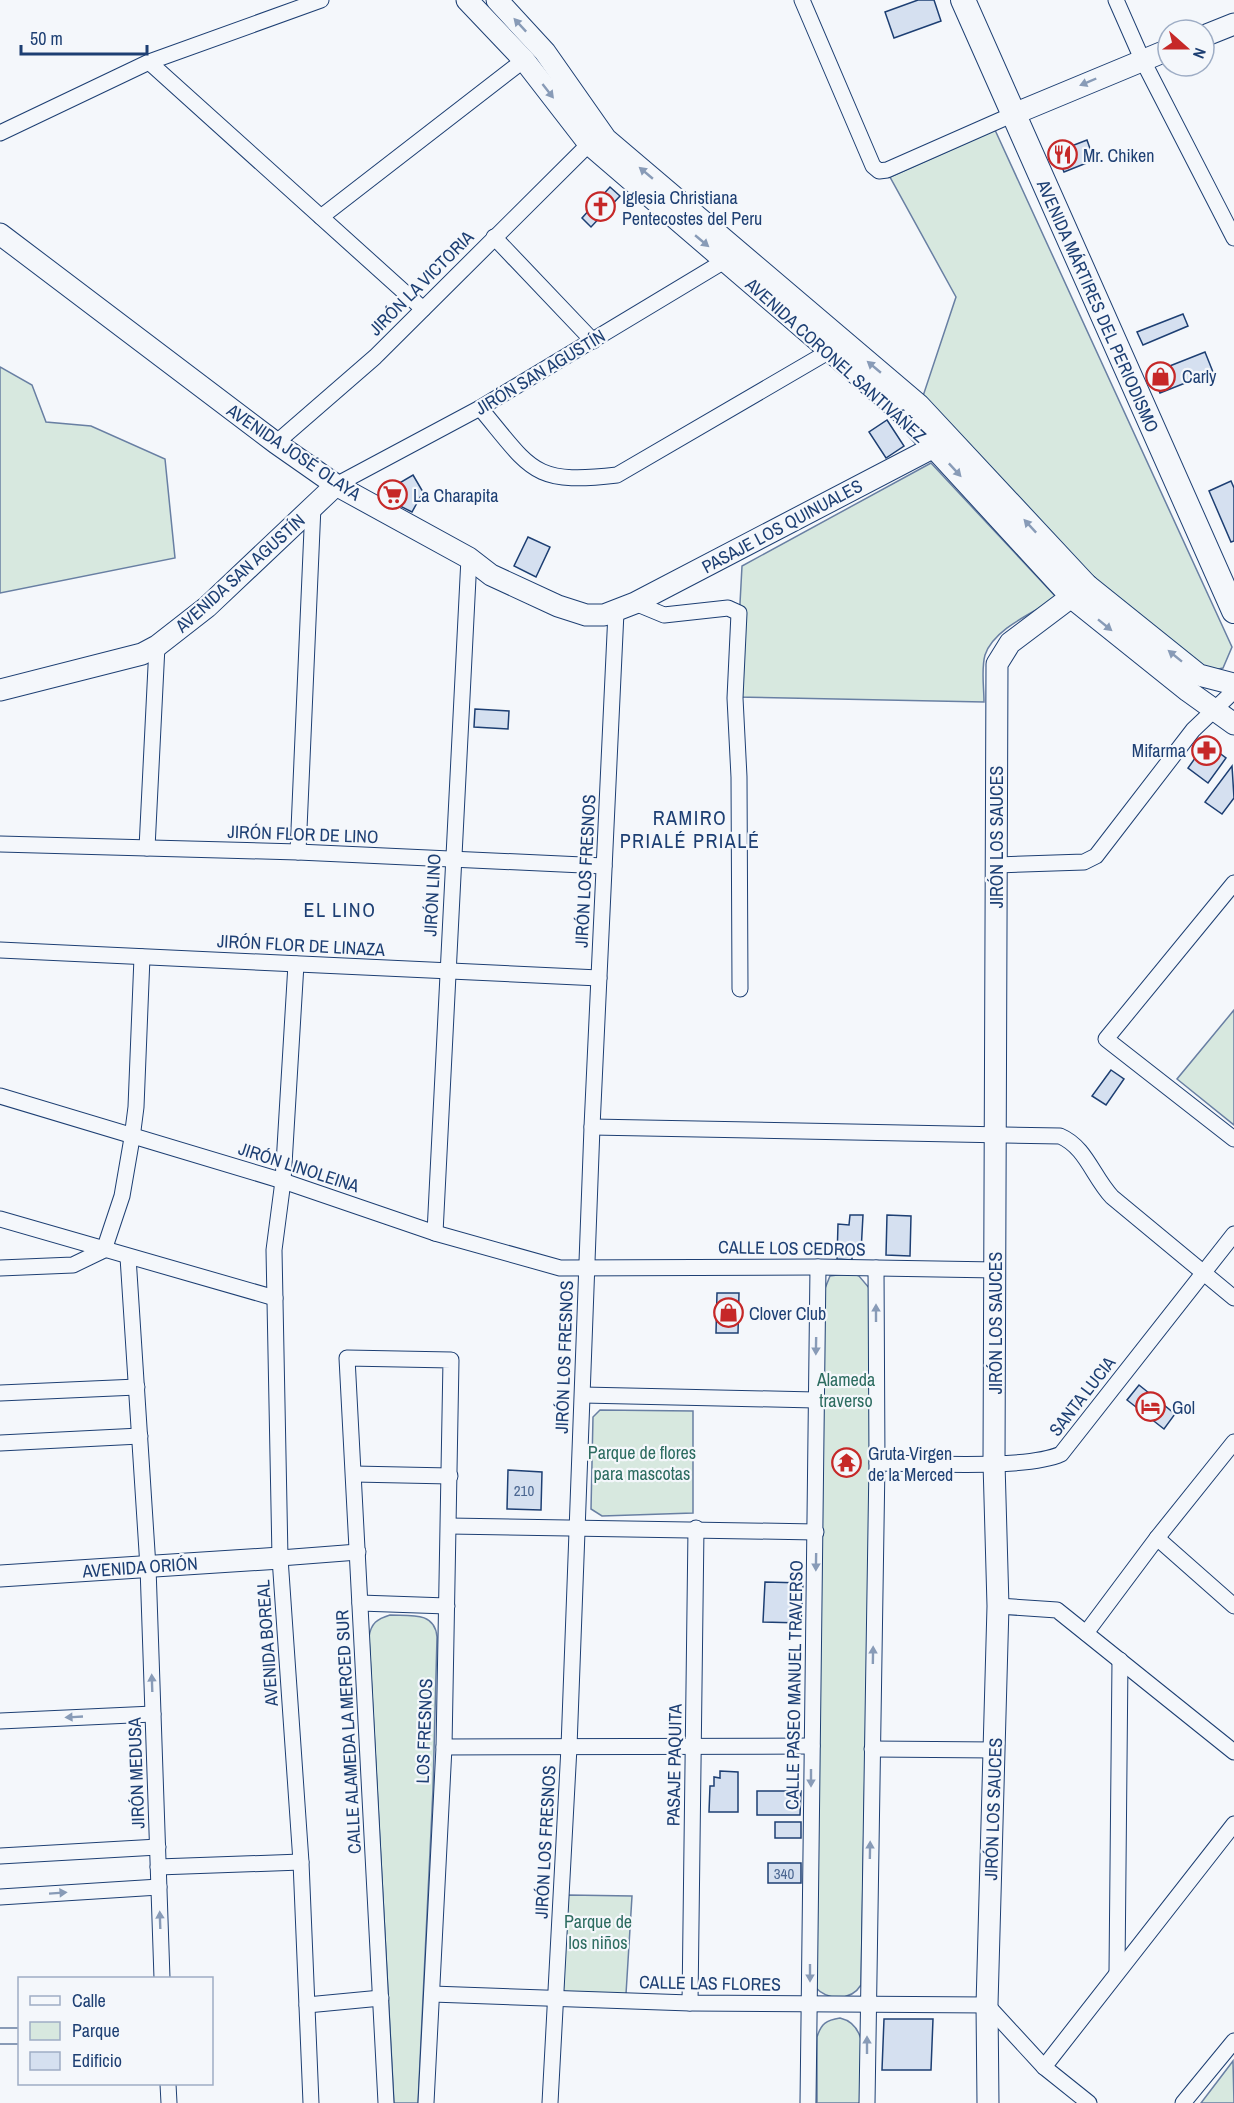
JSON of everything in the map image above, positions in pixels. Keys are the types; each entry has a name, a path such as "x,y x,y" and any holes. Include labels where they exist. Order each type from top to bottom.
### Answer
{"main road":[{"name":"AVENIDA MÁRTIRES DEL PERIODISMO","path":"963,0 1234,611"}],"street":[{"path":"0,133 149,62 321,0"},
{"name":"AVENIDA CORONEL SANTIVÁÑEZ","path":"467,0 524,60 589,144 919,405 940,442"},
{"name":"AVENIDA CORONEL SANTIVÁÑEZ","path":"497,0 545,52 606,139 732,256 828,352 940,442 1080,592 1214,710"},
{"path":"802,0 873,166 879,171 887,170 1156,54"},
{"path":"1116,0 1142,59 1234,238"},
{"path":"1216,31 1234,24"},
{"path":"321,217 524,60"},
{"path":"149,62 423,309"},
{"name":"JIRÓN LA VICTORIA","path":"276,443 375,357 589,144"},
{"name":"AVENIDA JOSÉ OLAYA","path":"0,234 276,443 336,485 469,558 491,575 558,606 586,615 625,608"},
{"path":"494,237 593,341"},
{"name":"JIRÓN SAN AGUSTÍN","path":"336,485 480,408 732,256"},
{"path":"480,408 528,465 552,477 580,479 617,476 828,352"},
{"name":"PASAJE LOS QUINUALES","path":"625,608 940,442"},
{"name":"AVENIDA SAN AGUSTÍN","path":"0,690 142,654 157,646 207,607 336,485"},
{"path":"298,852 313,506"},
{"name":"JIRÓN LINO","path":"435,1233 469,558"},
{"name":"AVENIDA CORONEL SANTIVÁÑEZ","path":"1080,592 1199,675 1234,684"},
{"name":"JIRÓN LOS SAUCES","path":"988,2103 987,2005 998,1606 994,1463 997,663 1010,643 1080,592"},
{"path":"625,608 664,615 728,608 739,613 735,698 739,777 740,989"},
{"name":"JIRÓN LOS FRESNOS","path":"550,2103 569,1747 604,866 625,608"},
{"path":"147,848 157,646"},
{"path":"997,865 1084,862 1096,856 1193,730 1234,691"},
{"path":"1214,710 1234,724"},
{"name":"JIRÓN FLOR DE LINO","path":"0,844 298,852 604,866"},
{"path":"1232,889 1106,1039 1234,1139"},
{"name":"JIRÓN FLOR DE LINAZA","path":"0,950 599,978"},
{"path":"0,1268 73,1265 104,1250 122,1196 132,1138 136,1107 142,957"},
{"name":"AVENIDA BOREAL","path":"296,964 283,1181 274,1250 280,1558 301,1862 311,2103"},
{"name":"JIRÓN LINOLEINA","path":"0,1096 132,1138 283,1181 435,1233 560,1268 587,1266"},
{"path":"592,1127 1060,1136 1078,1146 1096,1180 1112,1197 1234,1298"},
{"path":"0,1219 275,1298"},
{"name":"SANTA LUCIA","path":"877,1463 994,1463 1043,1460 1066,1450 1234,1234"},
{"name":"JIRÓN MEDUSA","path":"128,1257 148,1567 162,1977"},
{"name":"CALLE LOS CEDROS","path":"587,1266 996,1270"},
{"name":"CALLE PASEO MANUEL TRAVERSO","path":"808,2103 818,1267"},
{"path":"867,2103 877,1463 876,1268"},
{"name":"LOS FRESNOS","path":"347,1358 452,1360 444,1747 426,2103"},
{"name":"CALLE ALAMEDA LA MERCED SUR","path":"347,1358 387,2103"},
{"path":"0,1393 137,1387"},
{"path":"583,1395 815,1400"},
{"path":"0,1443 140,1436"},
{"path":"1086,1633 1157,1538 1234,1442"},
{"path":"354,1474 450,1476"},
{"path":"449,1526 696,1528 816,1532"},
{"name":"PASAJE PAQUITA","path":"690,2003 696,1528"},
{"path":"1157,1538 1234,1606"},
{"path":"280,1558 358,1552"},
{"name":"AVENIDA ORIÓN","path":"0,1576 280,1558"},
{"path":"360,1603 447,1606"},
{"path":"998,1606 1058,1610 1234,1752"},
{"path":"1118,1972 1120,1660"},
{"path":"0,1721 153,1713"},
{"path":"444,1747 812,1746"},
{"path":"872,1749 995,1750"},
{"path":"1044,2067 1234,1824"},
{"path":"0,1856 158,1847"},
{"path":"158,1867 301,1862"},
{"path":"0,1897 159,1887"},
{"name":"CALLE LAS FLORES","path":"432,1994 690,2003 987,2005"},
{"path":"307,2005 381,1998"},
{"path":"987,2005 1044,2067 1089,2103"},
{"path":"0,2036 18,2036"},
{"path":"1183,2103 1234,2043"},
{"path":"168,2085 169,2103"}],"green space":[{"path":"995,130 1232,647 1223,668 1205,672 1104,590 922,399 956,297 890,177"},
{"path":"0,367 32,385 46,422 91,426 165,459 175,558 0,593"},
{"path":"931,463 1057,598 1006,629 990,645 983,666 984,702 735,697 742,566"},
{"path":"1234,1010 1234,1125 1177,1079"},
{"name":"Alameda traverso","path":"852,1273 859,1276 870,1289 871,1443 861,1985 851,1994 833,1997 820,1992 815,1987 824,1291 830,1276"},
{"name":"Parque de flores para mascotas","path":"600,1410 693,1411 693,1513 602,1516 591,1509 593,1417"},
{"path":"390,1615 426,1619 435,1629 437,1637 433,1789 418,2103 394,2103 369,1637 375,1622"},
{"name":"Parque de los niños","path":"568,1895 632,1896 626,1994 563,1994"},
{"path":"840,2018 851,2023 858,2031 862,2041 861,2103 817,2103 817,2037 825,2023"},
{"path":"1233,2061 1234,2103 1201,2103"}],"building":[{"path":"918,0 934,0 941,21 894,38 885,12"},
{"path":"1087,140 1094,160 1064,172 1056,152"},
{"name":"Iglesia Christiana Pentecostes del Peru","path":"610,187 620,196 591,227 582,218"},
{"path":"1183,314 1188,326 1143,345 1137,332"},
{"path":"1205,352 1213,372 1160,393 1152,373"},
{"path":"887,420 904,446 886,458 869,432"},
{"path":"413,475 423,492 412,512 390,501 389,494 391,488"},
{"path":"1231,481 1234,488 1234,541 1231,542 1209,491"},
{"path":"528,537 550,547 536,577 514,566"},
{"path":"475,709 509,711 508,729 474,727"},
{"path":"1206,743 1226,758 1208,783 1188,768"},
{"path":"1232,766 1234,798 1222,814 1205,802"},
{"path":"1111,1070 1124,1079 1106,1105 1092,1096"},
{"path":"850,1215 863,1215 861,1252 852,1252 852,1260 837,1259 838,1224 849,1225"},
{"path":"887,1215 911,1216 910,1256 886,1255"},
{"name":"Clover Club","path":"717,1293 739,1293 738,1333 716,1333"},
{"name":"Gol","path":"1139,1385 1175,1414 1164,1429 1127,1400"},
{"name":"Gruta Virgen de la Merced","path":"841,1458 854,1458 853,1469 841,1470"},
{"path":"508,1470 542,1472 541,1510 507,1509"},
{"path":"765,1582 803,1583 801,1623 763,1622"},
{"path":"720,1771 738,1772 738,1812 709,1812 710,1786 714,1786 714,1777 720,1778"},
{"path":"757,1791 801,1791 800,1815 757,1815"},
{"path":"775,1822 801,1822 801,1838 775,1838"},
{"path":"768,1863 801,1863 801,1883 768,1883"},
{"path":"884,2019 933,2019 931,2070 882,2070"}],"place":[{"name":"Mr. Chiken","path":"1062,155"},
{"name":"Iglesia Christiana Pentecostes del Peru","path":"601,207"},
{"name":"Carly","path":"1161,376"},
{"name":"La Charapita","path":"392,495"},
{"name":"Mifarma","path":"1207,750"},
{"name":"Clover Club","path":"728,1313"},
{"name":"Gol","path":"1151,1407"},
{"name":"Gruta Virgen de la Merced","path":"847,1463"}],"district":[{"name":"RAMIRO PRIALÉ PRIALÉ","path":"690,828"},
{"name":"EL LINO","path":"340,909"}]}
